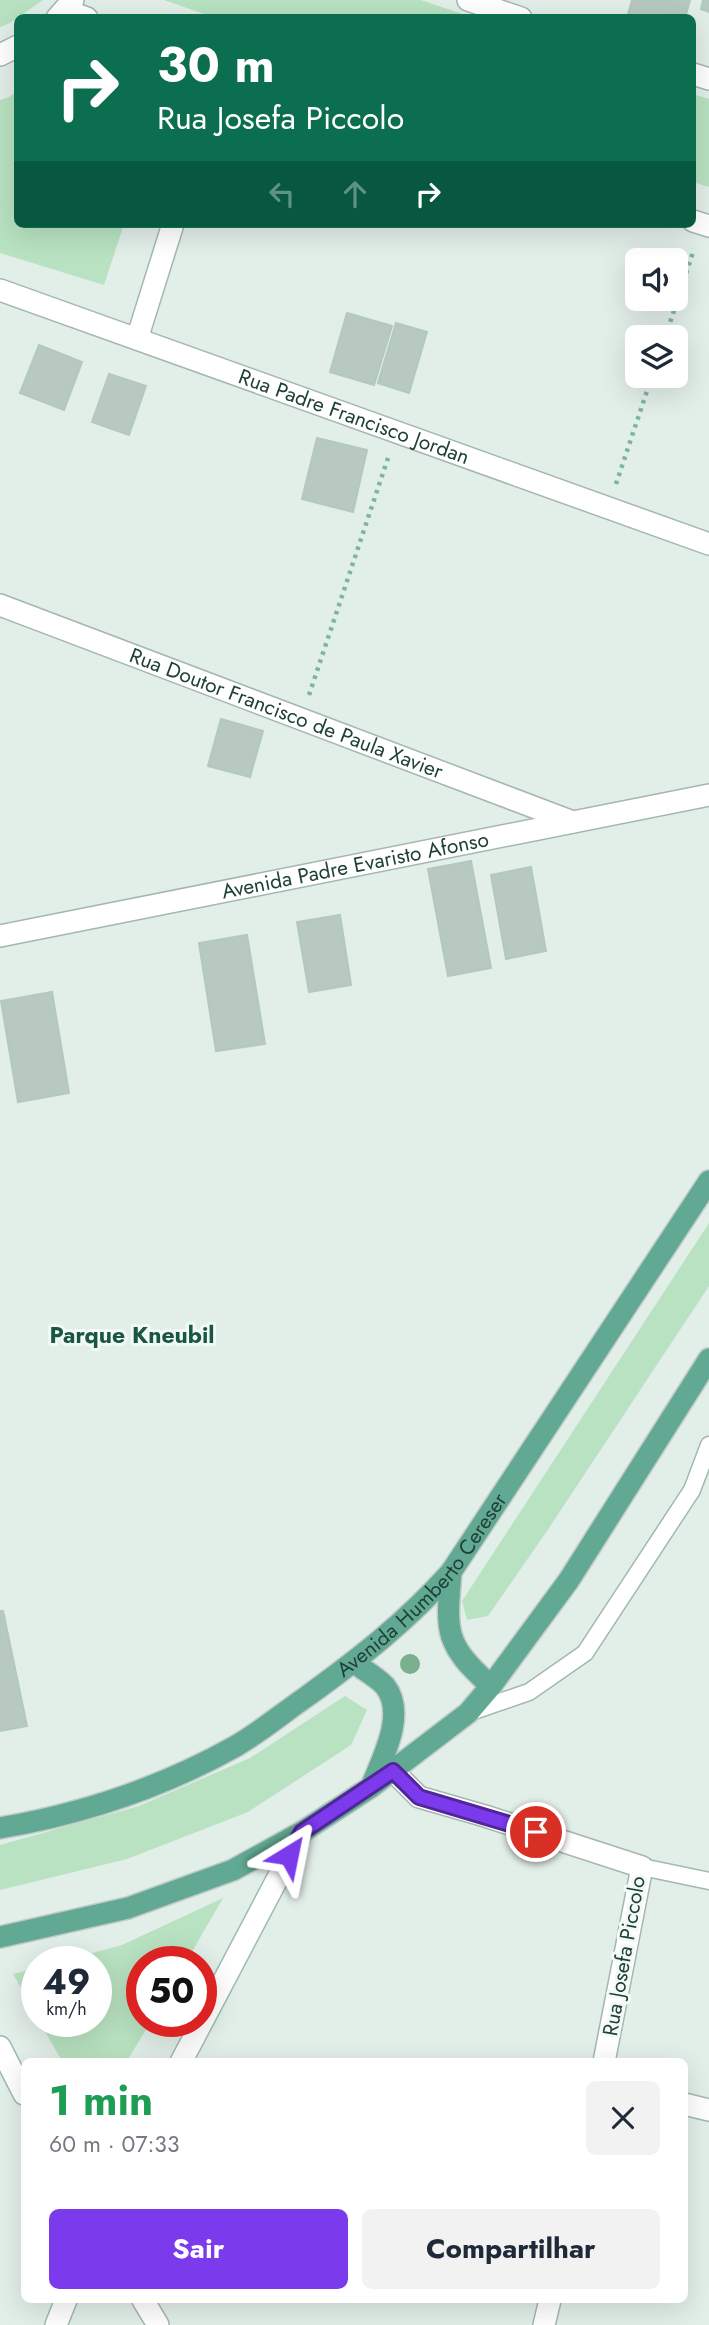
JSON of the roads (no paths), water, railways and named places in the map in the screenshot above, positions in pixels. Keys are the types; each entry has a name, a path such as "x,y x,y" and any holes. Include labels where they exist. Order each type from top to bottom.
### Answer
{"main road":[{"name":"Avenida Humberto Cereser","path":"0,1828 99,1805 182,1774 238,1744 354,1663 416,1611 452,1573 709,1181"},
{"path":"0,1937 128,1908 233,1870 302,1832 371,1787 468,1713 569,1580 709,1359"},
{"path":"452,1573 448,1622 453,1644 464,1661 491,1686"},
{"path":"354,1663 383,1683 390,1693 393,1707 394,1721 371,1787"}],"street":[{"path":"468,0 509,14"},
{"path":"137,339 172,228"},
{"name":"Rua Padre Francisco Jordan","path":"0,290 709,544"},
{"name":"Rua Doutor Francisco de Paula Xavier","path":"0,605 573,822"},
{"name":"Avenida Padre Evaristo Afonso","path":"0,936 709,794"},
{"name":"Rua Josefa Piccolo","path":"393,1771 419,1797 642,1867 605,2058"},
{"path":"183,2058 302,1832"},
{"path":"0,2047 21,2088"},
{"path":"688,2105 709,2110"},
{"path":"56,2325 65,2303"},
{"path":"144,2303 158,2325"},
{"path":"544,2325 549,2303"}],"lane":[{"path":"468,1713 529,1692 585,1653 692,1490 709,1445"},
{"path":"642,1867 709,1881"}],"district":[{"name":"Parque Kneubil","path":"132,1335"}]}
